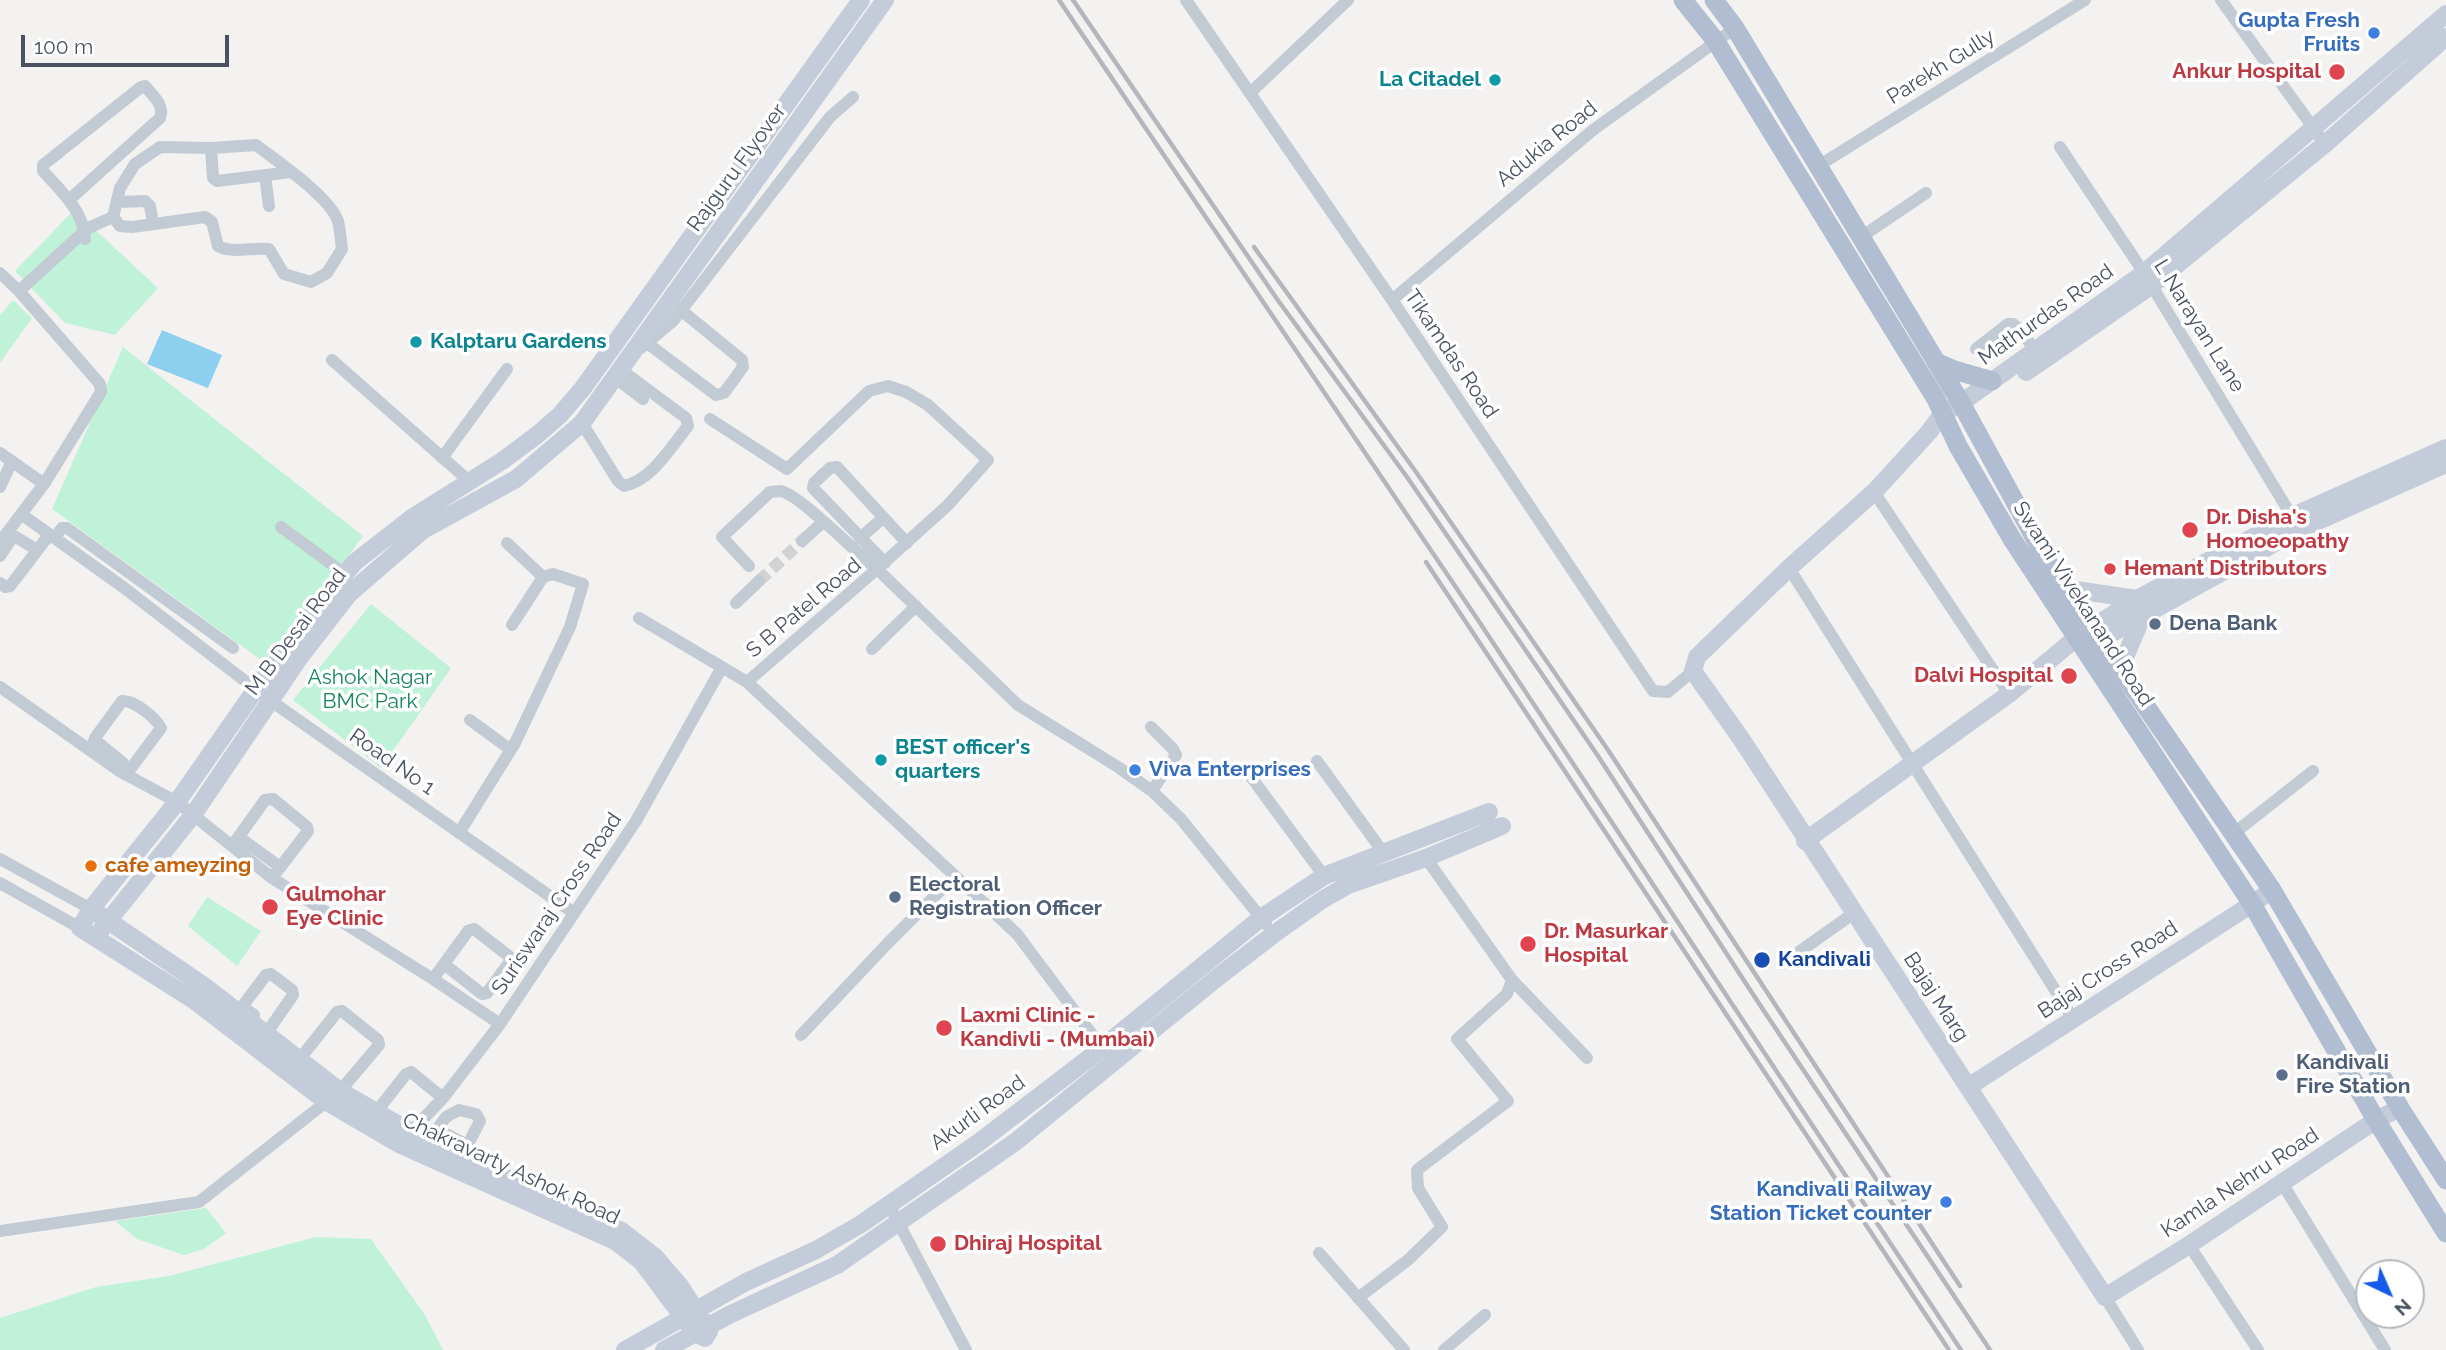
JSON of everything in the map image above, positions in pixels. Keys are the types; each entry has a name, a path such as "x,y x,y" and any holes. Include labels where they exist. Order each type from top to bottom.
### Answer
{"main road":[{"name":"Swami Vivekanand Road","path":"1683,0 1715,40 1936,399 1958,446 2012,539 2088,639 2120,669 2272,890 2400,1108 2446,1180"},
{"name":"Swami Vivekanand Road","path":"1714,0 1735,28 1964,408 2088,639 2252,904 2376,1121 2446,1233"},
{"path":"1936,362 1992,381"}],"street":[{"name":"Rajguru Flyover","path":"606,355 861,0"},
{"name":"Rajguru Flyover","path":"620,370 885,0"},
{"name":"Tikamdas Road","path":"1186,0 1392,300 1653,691 1668,692 1693,671"},
{"path":"1250,93 1349,0"},
{"name":"Parekh Gully","path":"1818,166 2085,0"},
{"path":"2221,0 2325,144"},
{"name":"Mathurdas Road","path":"1874,492 1929,432 1964,408 1992,381 2148,279 2313,129 2446,14"},
{"name":"Adukia Road","path":"1392,300 1593,130 1735,28"},
{"path":"1964,408 2148,279 2325,144 2446,37"},
{"path":"69,200 160,118 161,106 145,86 43,165 43,170 69,200 85,231"},
{"path":"620,370 682,311 830,117 853,97"},
{"path":"21,293 85,231 113,217 120,188 135,164 160,147 256,145 326,203 337,219 342,249 327,273 311,282 284,274 269,249 255,247 225,250 218,246 212,222 205,217 132,227 120,226 113,217"},
{"path":"211,148 212,178 218,181 291,172"},
{"name":"L Narayan Lane","path":"2060,148 2148,279 2296,523"},
{"path":"265,175 269,206"},
{"path":"1861,237 1926,193"},
{"path":"117,202 145,201 150,206 153,223"},
{"path":"0,273 21,293 100,384 101,392 44,484 21,514 4,528 0,542"},
{"path":"647,343 716,395 724,393 743,367 743,360 682,311"},
{"path":"1976,349 2008,324 2013,324 2021,330 2035,351"},
{"name":"M B Desai Road","path":"92,909 177,802 256,689 355,562 413,517 537,436 560,415 606,355"},
{"path":"332,359 469,481"},
{"path":"442,458 507,369"},
{"path":"620,370 643,399"},
{"path":"582,424 624,486 654,468 688,426 686,418 620,370"},
{"name":"M B Desai Road","path":"87,932 108,921 193,815 300,657 349,594 424,530 516,479 582,424 620,370"},
{"path":"710,419 787,469 869,391 888,386 906,392 928,405 988,460 948,505 881,566"},
{"path":"1805,841 2088,639 2296,523 2446,448"},
{"path":"0,453 44,484"},
{"path":"0,487 12,460"},
{"path":"502,461 516,479"},
{"path":"2296,523 2446,464"},
{"path":"881,566 860,538 813,488 814,483 830,468 837,467 906,544"},
{"path":"749,566 722,537 770,492 780,491 800,501 881,566"},
{"path":"1693,671 1697,657 1789,568 1874,492 2009,694"},
{"name":"Road No 1","path":"21,514 123,587 271,701 574,913"},
{"path":"860,538 883,518"},
{"path":"802,541 823,522"},
{"path":"281,527 345,574"},
{"path":"0,583 5,587 10,586 51,536 62,528 67,528 111,557 146,586 162,594 233,648"},
{"path":"0,555 12,538 16,537 37,551"},
{"path":"507,543 543,577"},
{"name":"S B Patel Road","path":"1108,1055 1017,934 747,682 881,566 916,606 1018,705 1152,791 1181,819 1274,934"},
{"path":"1789,568 2074,1020"},
{"path":"459,833 511,750 570,627 583,584 553,574 543,577 512,625"},
{"path":"123,587 132,575"},
{"path":"736,603 760,578"},
{"path":"137,598 146,586"},
{"path":"2062,588 2140,608"},
{"path":"872,649 916,606"},
{"path":"2120,669 2140,608"},
{"path":"639,618 747,682"},
{"path":"200,646 211,633"},
{"name":"Suriswaraj Cross Road","path":"405,1138 440,1101 500,1024 636,821 722,667"},
{"name":"Bajaj Marg","path":"1693,671 1742,740 1805,841 2138,1350"},
{"path":"0,687 236,841 276,873 500,1024"},
{"path":"96,748 95,738 122,701 128,701 158,722 161,728 126,770"},
{"path":"470,720 511,750"},
{"path":"1151,727 1176,755 1152,791"},
{"path":"1317,761 1383,852"},
{"path":"1247,770 1324,876"},
{"path":"2233,834 2313,771"},
{"path":"236,841 265,800 273,799 307,827 308,831 276,873"},
{"name":"Akurli Road","path":"664,1350 837,1265 1014,1143 1262,918 1324,876 1489,812"},
{"name":"Akurli Road","path":"625,1350 746,1282 816,1250 861,1224 1108,1055 1274,934 1348,885 1426,858 1502,825"},
{"path":"1426,858 1512,980 1587,1058"},
{"name":"Chakravarty Ashok Road","path":"0,859 92,909 268,1031 334,1096 377,1111 405,1138 464,1151 597,1227"},
{"path":"801,1035 955,876"},
{"path":"0,883 87,932 92,909"},
{"name":"Bajaj Cross Road","path":"1968,1087 2272,890"},
{"path":"1782,964 1854,913"},
{"path":"433,979 468,931 474,929 511,960 487,993 482,994 444,964"},
{"name":"Chakravarty Ashok Road","path":"87,932 195,1001 334,1096 405,1138 597,1227 620,1230 655,1257 680,1286 689,1314 701,1330"},
{"path":"1358,1298 1408,1260 1443,1227 1418,1188 1417,1170 1508,1101 1457,1040 1507,995 1512,980"},
{"path":"0,1231 199,1202 334,1096 379,1045 379,1040 342,1011 337,1013 299,1060"},
{"path":"377,1111 405,1074 411,1072 450,1115"},
{"name":"Kamla Nehru Road","path":"2105,1297 2400,1108"},
{"path":"459,1110 479,1117 480,1121 464,1151 437,1129 459,1110"},
{"path":"2282,1183 2385,1350"},
{"path":"889,1205 966,1350"},
{"path":"2189,1245 2258,1350"},
{"path":"1319,1253 1404,1350"},
{"path":"1444,1350 1486,1315"}],"green space":[{"path":"74,210 158,288 115,335 65,323 15,271"},
{"path":"13,300 32,318 0,363 0,315"},
{"path":"123,347 363,536 268,665 52,509"},
{"name":"Ashok Nagar BMC Park","path":"371,604 451,668 381,768 293,700"},
{"path":"207,897 261,931 237,966 188,926"},
{"path":"206,1208 226,1233 204,1249 184,1255 137,1239 115,1221"},
{"path":"316,1237 371,1239 425,1315 443,1350 0,1350 0,1318 96,1287 169,1276"}],"water":[{"path":"162,330 222,355 208,388 147,364"}],"tunnel":[{"path":"759,581 802,541"}],"railway":[{"path":"1059,0 1476,617 1961,1350"},
{"path":"1073,0 1277,299 1407,477 1598,756 1990,1350"},
{"path":"1254,247 1416,472 1608,750 1960,1286"},
{"path":"1426,562 1949,1350"}],"place":[{"name":"Gupta Fresh Fruits","path":"2374,33"},
{"name":"Ankur Hospital","path":"2337,72"},
{"name":"La Citadel","path":"1495,80"},
{"name":"Kalptaru Gardens","path":"416,342"},
{"name":"Dr. Disha's Homoeopathy","path":"2190,530"},
{"name":"Hemant Distributors","path":"2110,569"},
{"name":"Dena Bank","path":"2155,624"},
{"name":"Dalvi Hospital","path":"2069,676"},
{"name":"BEST officer's quarters","path":"881,760"},
{"name":"Viva Enterprises","path":"1135,770"},
{"name":"cafe ameyzing","path":"91,866"},
{"name":"Electoral Registration Officer","path":"895,897"},
{"name":"Gulmohar Eye Clinic","path":"270,907"},
{"name":"Dr. Masurkar Hospital","path":"1528,944"},
{"name":"Kandivali","path":"1762,960"},
{"name":"Laxmi Clinic - Kandivli - (Mumbai)","path":"944,1028"},
{"name":"Kandivali Fire Station","path":"2282,1075"},
{"name":"Kandivali Railway Station Ticket counter","path":"1946,1202"},
{"name":"Dhiraj Hospital","path":"938,1244"}]}
